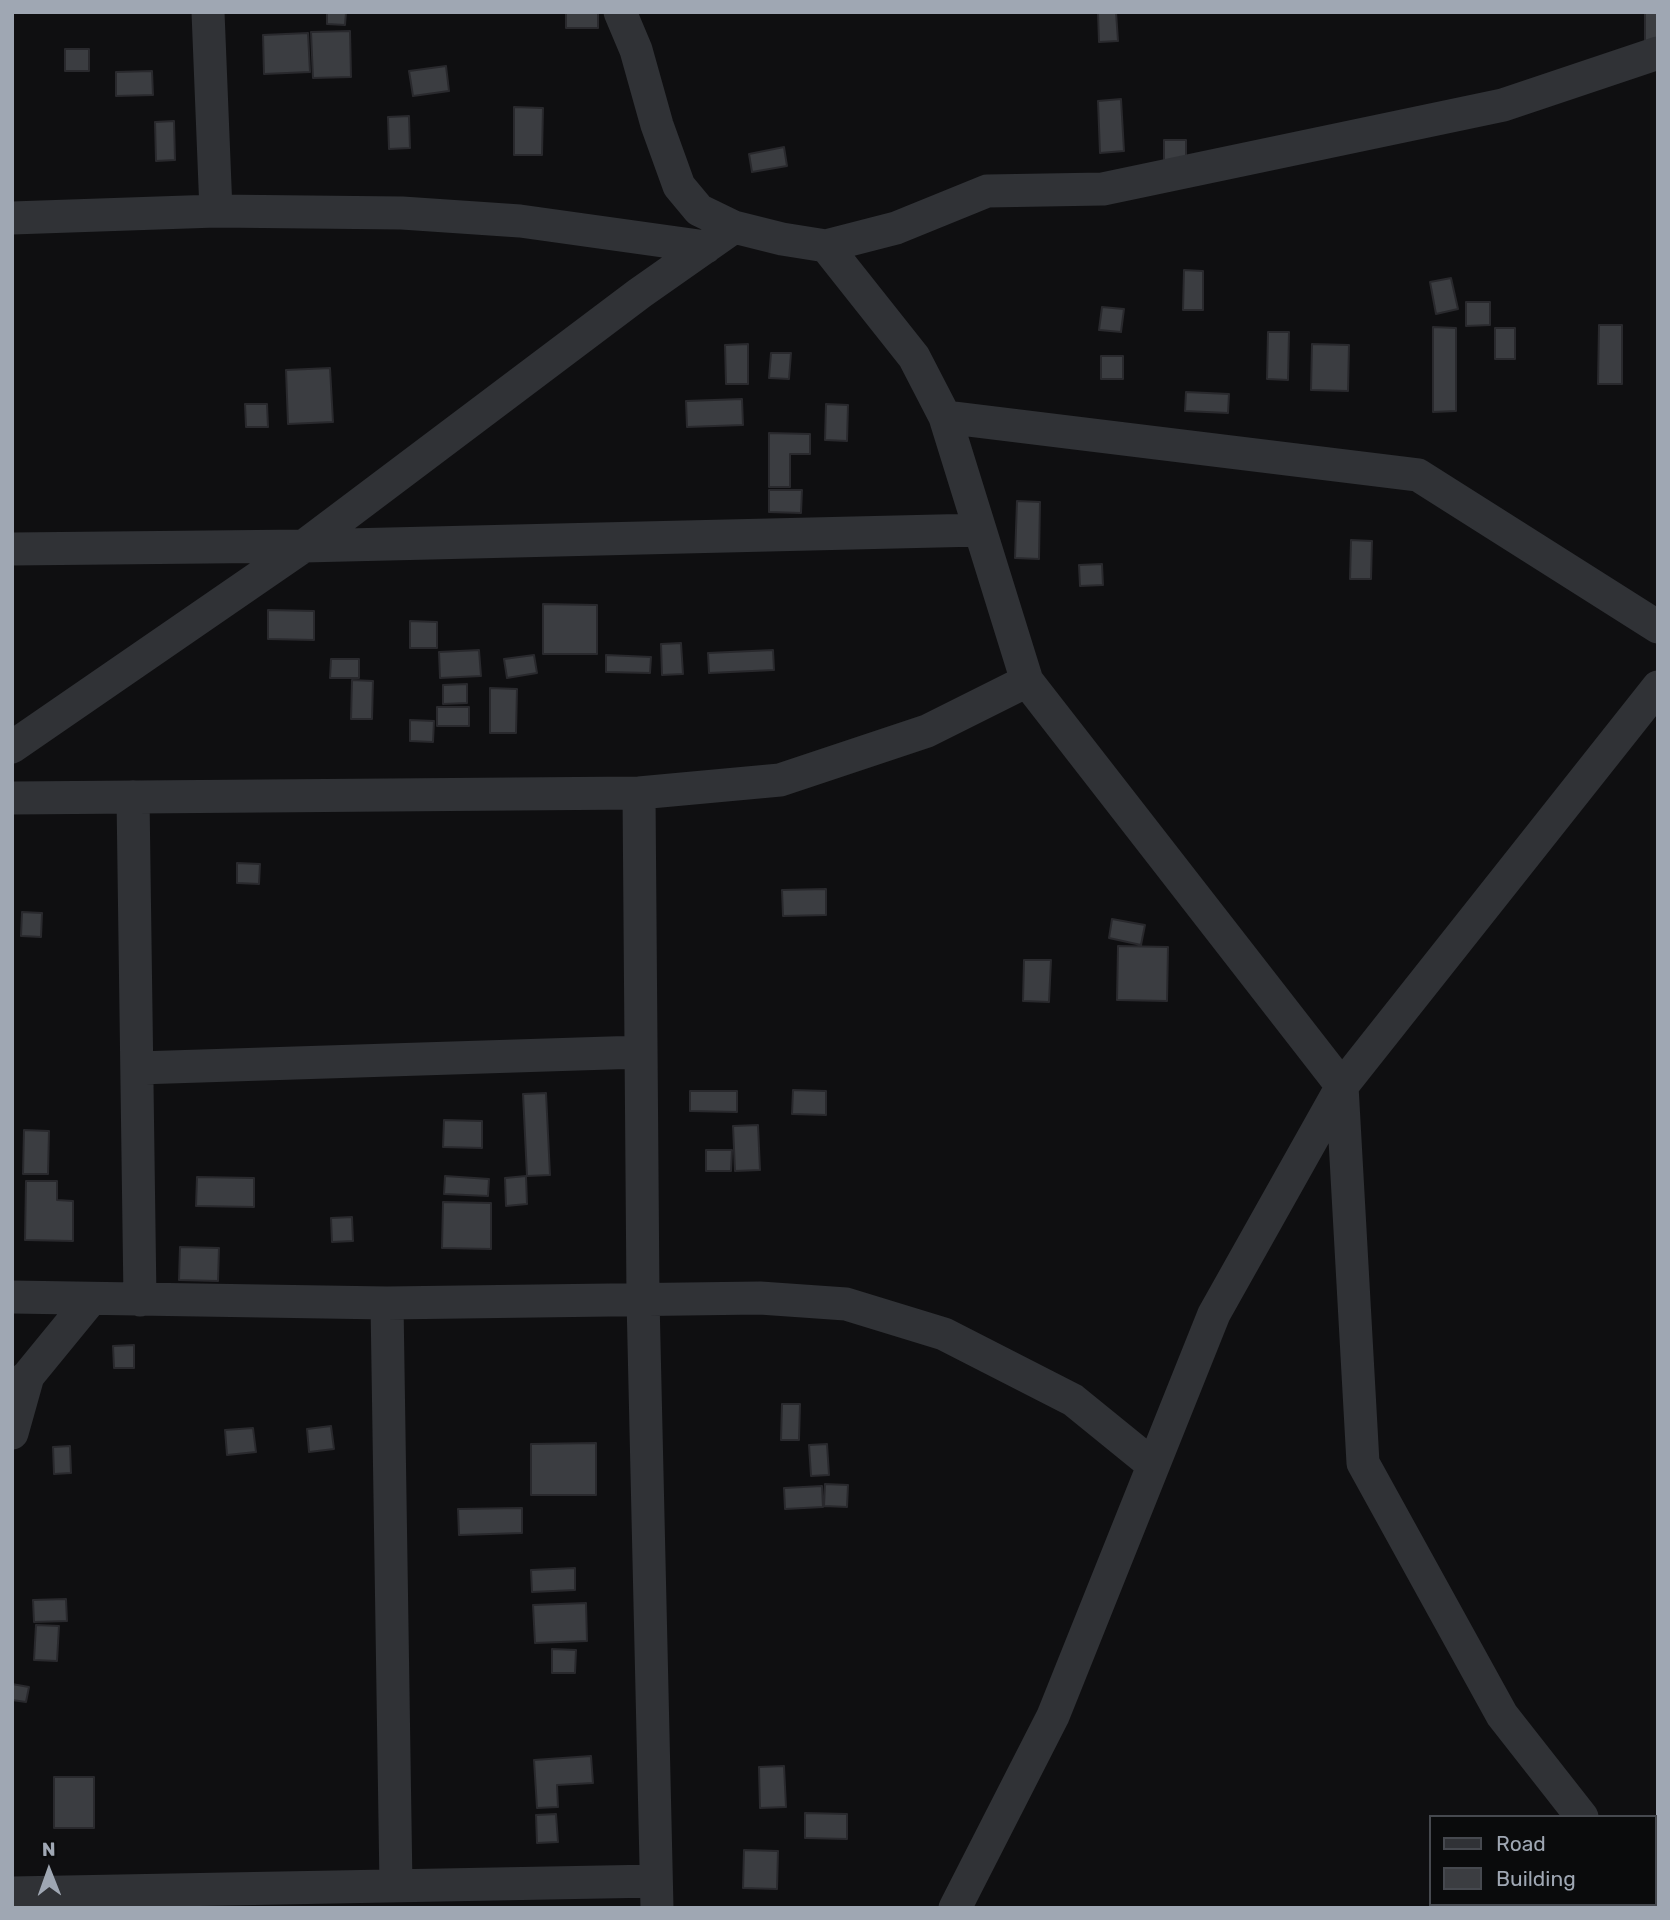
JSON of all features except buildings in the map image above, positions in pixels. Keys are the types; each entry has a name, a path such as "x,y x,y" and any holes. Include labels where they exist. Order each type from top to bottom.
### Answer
{"street":[{"path":"208,12 216,211"},
{"path":"620,12 636,50 657,125 679,186 699,210 734,227 782,239 827,246 897,228 987,191 1103,189 1503,105 1658,53"},
{"path":"12,218 216,211 401,213 520,221 705,247"},
{"path":"12,747 304,546 640,293 734,227"},
{"path":"827,246 914,357 945,417 1027,681 1342,1086 1363,1463 1502,1714 1580,1815"},
{"path":"945,417 1418,475 1658,627"},
{"path":"12,549 304,546 981,530"},
{"path":"12,798 639,793 780,780 927,731 1027,681"},
{"path":"955,1908 1053,1716 1214,1314 1342,1086 1658,687"},
{"path":"12,1893 396,1886 656,1894 643,1299 639,793"},
{"path":"133,797 140,1300"},
{"path":"138,1069 642,1052"},
{"path":"12,1297 387,1303 760,1297 846,1304 944,1334 1073,1400 1153,1465"},
{"path":"12,1433 20,1382 91,1299"},
{"path":"387,1303 396,1886"}]}
